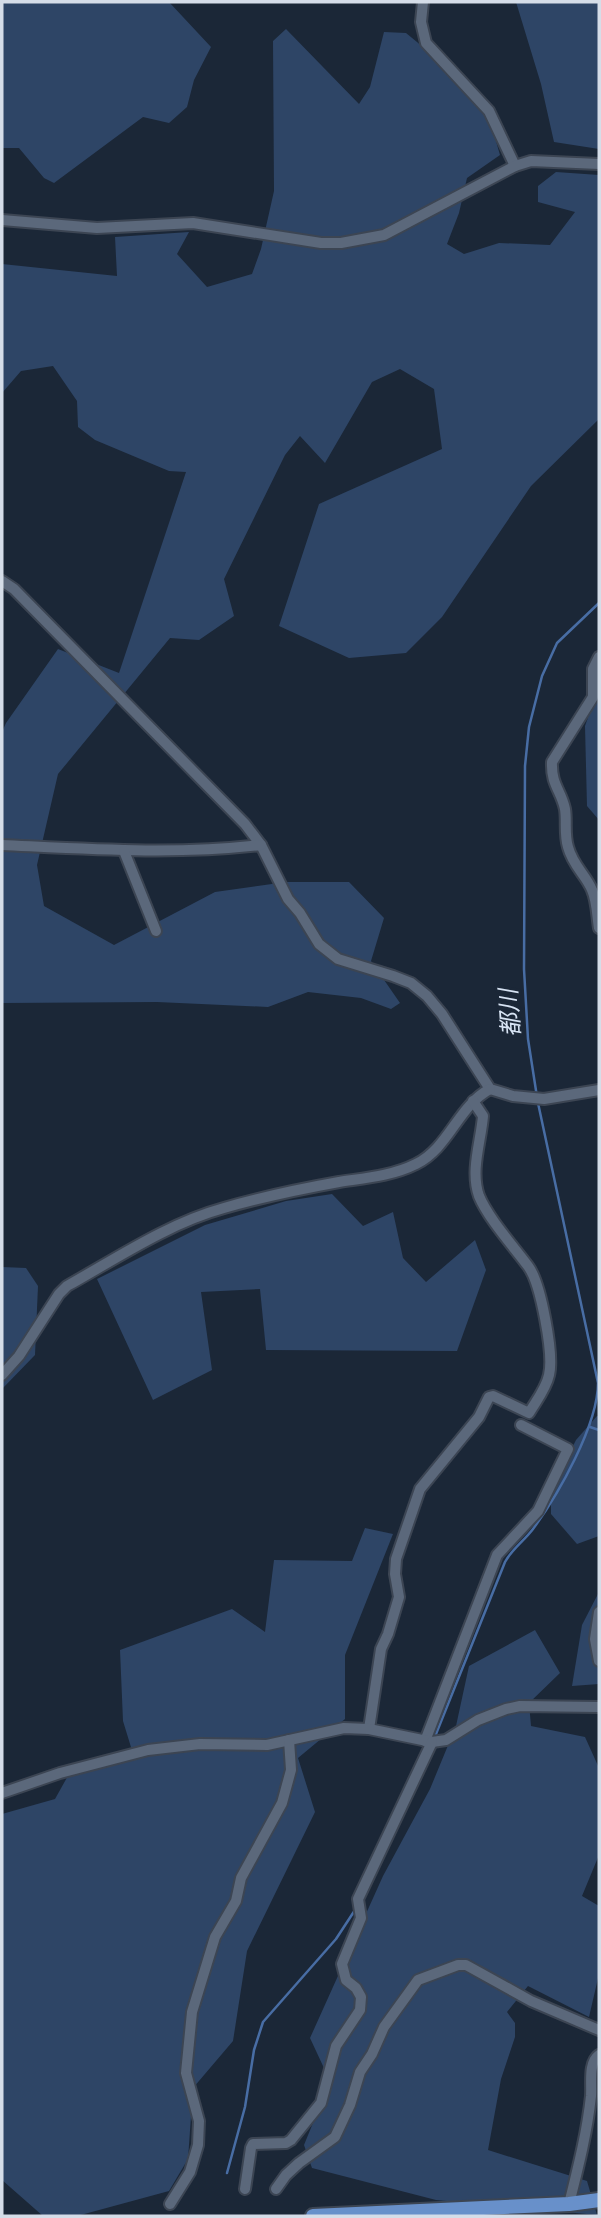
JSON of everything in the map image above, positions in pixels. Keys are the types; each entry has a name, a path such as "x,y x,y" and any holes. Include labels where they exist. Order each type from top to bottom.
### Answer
{"main road":[{"path":"313,2216 569,2204 599,2200"}],"street":[{"path":"423,2 421,22 426,43 489,111 515,166"},
{"path":"2,220 97,228 192,223 321,243 341,243 384,235 515,166 531,161 599,164"},
{"path":"2,581 14,589 245,824 261,845 288,898 319,943 338,959 393,975 427,996 442,1014 490,1089 528,1099 599,1090"},
{"path":"599,657 593,669 593,697 552,762 552,772 553,782 565,810 564,827 568,848 575,867 592,889 599,928"},
{"path":"2,845 124,851 228,849 261,845"},
{"path":"124,851 156,931"},
{"path":"2,1374 19,1356 67,1286 167,1231 222,1208 300,1189 390,1174 420,1162 438,1146 473,1101 490,1089"},
{"path":"369,1728 381,1649 399,1597 395,1574 396,1559 419,1489 479,1417 489,1397 493,1396 529,1413 548,1378 551,1365 542,1299 535,1277 479,1195 476,1161 483,1116 473,1101"},
{"path":"245,2189 253,2144 286,2143 321,2103 336,2046 359,2010 361,1997 356,1988 346,1980 342,1964 361,1918 358,1899 429,1741 497,1555 538,1511 568,1449 521,1425"},
{"path":"599,1612 595,1639 599,1661"},
{"path":"2,1793 60,1773 148,1750 200,1744 267,1745 344,1728 369,1728 429,1741 446,1740 478,1720 506,1709 520,1706 599,1707"},
{"path":"170,2204 190,2172 198,2145 199,2121 186,2073 192,2011 215,1937 236,1901 242,1878 282,1803 291,1770 289,1740"},
{"path":"276,2189 299,2162 335,2137 350,2105 360,2072 372,2054 384,2027 418,1980 458,1965 466,1965 531,2001 599,2030"},
{"path":"569,2204 582,2160 593,2063 599,2056"}],"shaded area":[{"path":"2,2 169,2 211,47 194,80 187,107 169,123 143,117 54,183 44,178 19,148 2,148"},
{"path":"516,2 599,2 599,149 554,142 541,84"},
{"path":"286,29 359,104 370,87 384,32 406,33 445,65 486,106 500,155 467,178 459,213 447,244 464,254 499,243 550,245 575,212 538,202 538,186 556,172 599,175 599,419 531,486 442,617 406,653 349,658 279,626 319,504 442,449 434,389 400,369 372,382 325,463 300,436 285,455 224,579 234,616 199,640 170,638 58,774 37,865 44,906 114,945 215,892 286,882 349,882 384,918 371,961 400,1003 391,1009 361,998 308,992 268,1007 157,1002 2,1003 2,732 58,649 119,673 186,472 169,471 95,440 78,427 77,401 53,366 21,371 2,393 2,264 117,276 115,237 189,232 177,254 207,287 252,274 261,249 274,191 273,41"},
{"path":"599,686 599,820 587,806 585,726"},
{"path":"332,1194 363,1226 393,1212 403,1258 426,1282 475,1240 486,1270 457,1351 266,1350 260,1289 201,1292 212,1370 153,1400 97,1279 205,1225 286,1201"},
{"path":"2,1267 26,1268 38,1286 35,1355 2,1389"},
{"path":"597,1416 599,1536 577,1544 551,1514 551,1490 576,1440"},
{"path":"365,1528 393,1534 345,1655 345,1719 298,1758 315,1812 247,1951 233,2041 193,2088 188,2159 169,2191 77,2216 43,2216 2,2180 2,1814 55,1799 74,1765 134,1757 123,1721 120,1650 232,1609 265,1632 274,1560 352,1561"},
{"path":"599,1592 599,1684 572,1686 582,1625"},
{"path":"535,1630 560,1673 529,1703 531,1726 585,1737 599,1768 599,1855 582,1896 599,1906 599,1974 589,2017 528,1986 507,2012 515,2023 515,2037 501,2079 488,2150 587,2181 597,2215 436,2200 312,2168 304,2145 330,2081 310,2038 383,1876 430,1789 456,1726 469,1666"}],"waterway":[{"name":"都川","path":"537,1097 528,1039 524,969 525,766 529,727 542,676 557,643 599,603"},
{"path":"434,1739 505,1562 533,1529 565,1479 584,1439 596,1400 598,1383 538,1103"},
{"name":"都川","path":"590,1427 599,1430"},
{"path":"227,2173 245,2107 254,2050 263,2022 336,1939 355,1910"}]}
